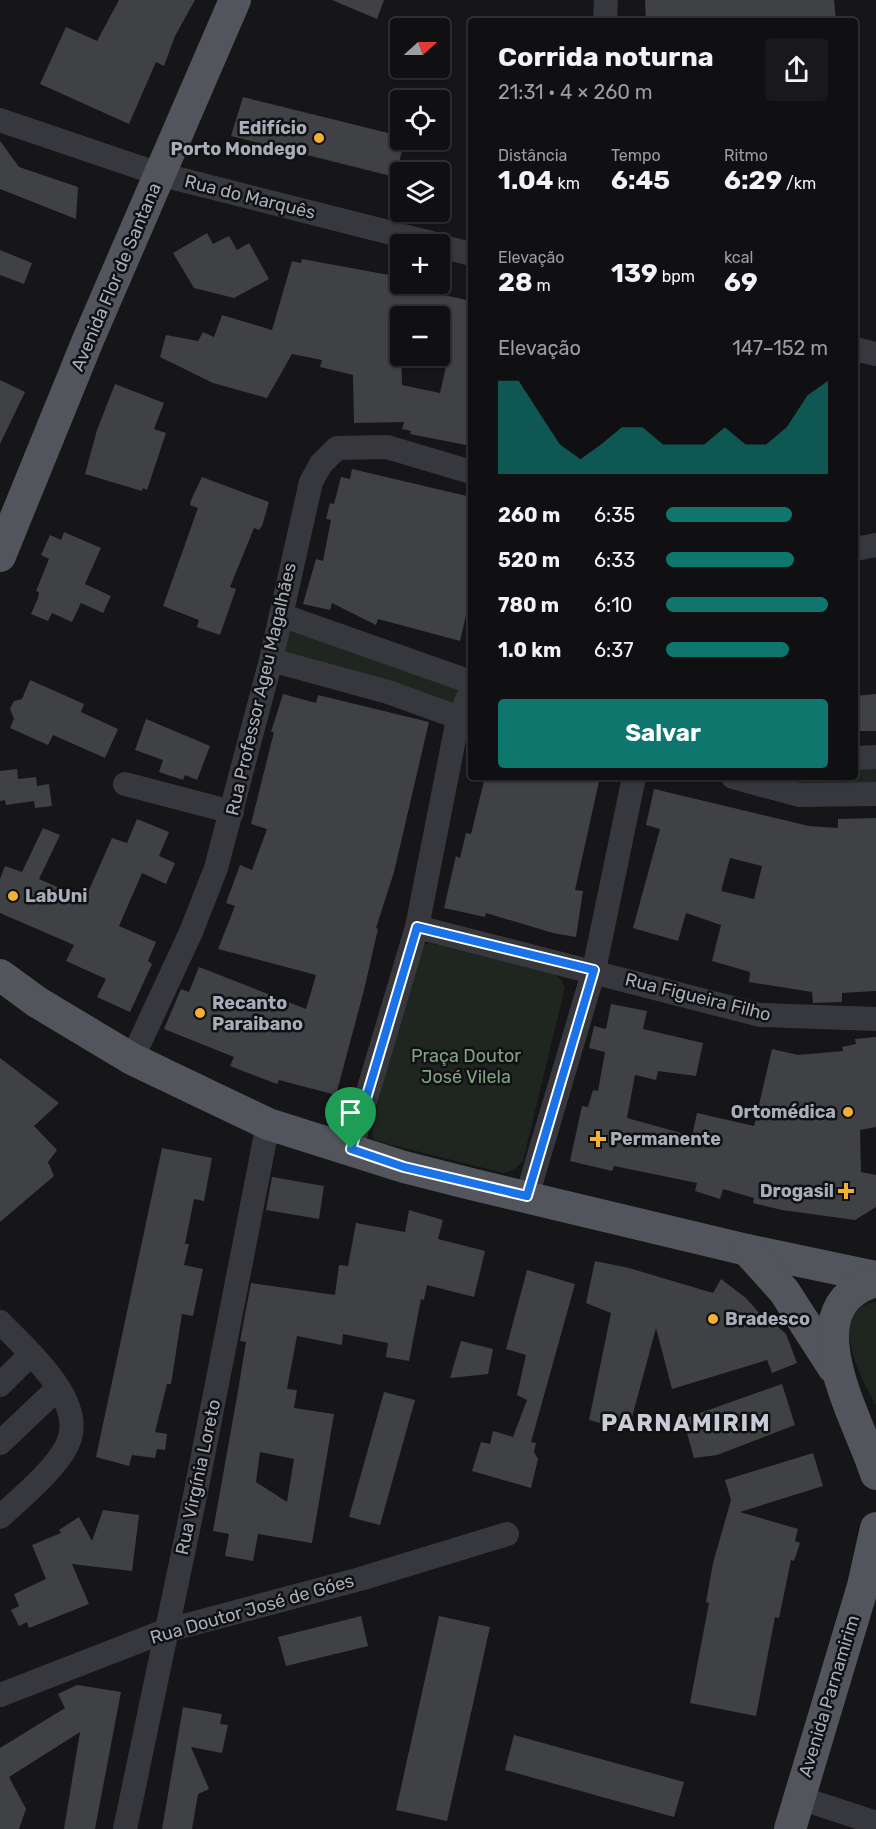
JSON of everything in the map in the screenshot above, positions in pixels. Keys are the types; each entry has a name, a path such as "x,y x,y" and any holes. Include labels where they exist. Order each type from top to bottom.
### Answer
{"main road":[{"name":"Avenida Flor de Santana","path":"0,556 159,174 235,0"},
{"path":"0,975 37,1002 132,1059 268,1124 404,1167 876,1279"},
{"path":"747,1250 784,1291 839,1377"},
{"path":"874,1462 839,1377 832,1351 833,1325 850,1294 876,1279"},
{"name":"Avenida Parnamirim","path":"789,1829 863,1586 876,1528"}],"street":[{"path":"605,18 606,0"},
{"name":"Rua do Marquês","path":"0,120 159,174 396,234"},
{"path":"450,249 468,253"},
{"path":"858,350 876,354"},
{"name":"Rua Professor Ageu Magalhães","path":"132,1059 191,932 216,868 271,660 289,570 311,482 321,464 337,448 363,445 387,447 468,471"},
{"path":"858,548 876,545"},
{"path":"281,615 468,680"},
{"path":"271,660 388,692 465,720 417,927 351,1149"},
{"path":"858,758 876,757"},
{"path":"527,1196 594,970 633,780"},
{"path":"744,780 799,795 876,794"},
{"path":"125,784 232,812"},
{"name":"Rua Figueira Filho","path":"417,927 594,970 760,1015 876,1019"},
{"name":"Rua Virgínia Loreto","path":"125,1829 157,1642 194,1501 268,1124"},
{"path":"0,1322 31,1354 58,1388 68,1405 72,1424 69,1442 60,1457 0,1517"},
{"path":"0,1385 31,1354"},
{"path":"0,1443 58,1388"},
{"name":"Rua Doutor José de Góes","path":"0,1695 157,1642 507,1534"},
{"path":"797,1797 876,1823"}],"green space":[{"path":"274,626 396,657 468,681 468,721 277,658"},
{"path":"876,757 876,794 758,780 858,780 858,758"},
{"name":"Praça Doutor José Vilela","path":"430,943 553,974 560,978 565,987 523,1161 514,1170 504,1173 376,1141 372,1137 382,1081 421,945"},
{"path":"876,1302 876,1405 856,1363 851,1347 850,1331 852,1318 861,1307"}],"building":[{"path":"119,0 195,0 175,36 164,66 156,62 129,124 40,84 66,27 97,41"},
{"path":"332,0 384,0 377,19"},
{"path":"645,0 834,0 836,18 646,18"},
{"name":"Edifício Porto Mondego","path":"243,97 390,134 390,150 402,150 399,162 390,162 390,176 231,136"},
{"path":"0,141 19,167 78,187 76,219 0,189"},
{"path":"207,233 213,244 229,236 237,250 249,243 269,279 234,298 194,288 173,253"},
{"path":"0,250 32,263 24,284 0,275"},
{"path":"302,259 390,275 390,294 444,294 468,300 468,445 410,434 411,431 402,429 404,422 354,423 353,375 320,367 322,360 292,354 267,398 213,383 160,357 166,335 198,341 203,332 214,337 222,315 272,330 292,261 301,263"},
{"path":"0,380 25,392 0,444"},
{"path":"115,384 164,403 154,429 166,433 147,490 143,488 142,491 85,474 97,430"},
{"path":"352,469 468,496 468,607 460,641 378,619 376,625 332,603 330,610 303,604 316,559 323,561 331,520 326,519 330,503 334,504 341,477 350,479"},
{"path":"202,477 269,502 262,526 259,530 254,528 230,587 236,589 220,635 197,627 199,620 163,606 198,508 190,505"},
{"path":"64,532 101,548 85,584 111,596 103,613 81,603 72,622 52,613 48,621 31,614 38,598 39,592 36,591 49,559 41,555 50,535 61,540"},
{"path":"30,680 84,704 81,712 118,729 105,758 53,735 48,745 10,728 14,719 10,709 14,701 22,699"},
{"path":"283,694 316,703 318,695 429,722 394,872 376,928 378,929 364,990 336,1095 279,1080 277,1084 230,1066 234,1057 164,1029 181,989 189,992 199,967 306,1009 316,975 218,949 235,906 226,903 240,865 252,870 267,829 251,824 274,732 271,732"},
{"path":"876,694 876,731 858,731 858,696"},
{"path":"146,719 210,746 197,780 185,775 183,780 159,772 163,760 135,750"},
{"path":"17,769 18,779 36,777 37,786 49,784 52,806 35,808 34,801 6,805 5,800 0,801 0,771"},
{"path":"484,780 599,780 575,890 583,891 576,937 553,933 486,913 485,917 444,908 456,856 460,858 466,833 471,834"},
{"path":"654,789 809,826 838,828 838,819 876,818 876,991 842,993 842,1002 813,1003 812,992 749,982 750,972 712,961 721,925 686,913 678,941 633,928 660,829 646,825","holes":["730,858 762,866 754,899 721,891"]},
{"path":"137,819 169,832 159,856 175,863 166,884 142,873 119,926 156,942 148,961 152,964 130,1012 97,997 106,979 66,961 74,945 0,913 0,879 5,866 22,872 43,828 60,835 39,879 85,899 112,838 127,843"},
{"path":"611,1004 647,1011 643,1029 703,1043 696,1076 658,1071 656,1080 635,1075 627,1118 692,1136 697,1113 754,1126 772,1049 798,1055 843,1051 842,1047 856,1044 855,1039 876,1037 876,1127 860,1130 861,1172 876,1175 876,1207 855,1220 782,1210 753,1203 754,1198 723,1189 720,1199 695,1191 697,1183 614,1166 612,1171 570,1161 582,1106 588,1107 593,1090 598,1091 605,1052 589,1048 594,1026 606,1029"},
{"path":"0,1058 59,1103 34,1126 57,1150 48,1162 54,1176 0,1222"},
{"path":"162,1148 212,1158 204,1201 194,1199 185,1244 189,1244 184,1265 203,1269 193,1316 182,1314 171,1384 167,1384 155,1432 167,1434 165,1450 157,1449 155,1458 132,1455 129,1466 96,1457"},
{"path":"272,1177 324,1186 319,1219 266,1210"},
{"path":"409,1210 443,1220 438,1239 485,1251 474,1297 427,1285 424,1300 421,1299 409,1361 386,1357 388,1343 343,1334 342,1345 297,1336 287,1389 297,1390 294,1408 334,1414 312,1543 258,1534 253,1561 225,1556 229,1534 213,1531 246,1342 240,1341 251,1283 335,1295 339,1265 348,1266 356,1223 405,1232","holes":["260,1452 294,1459 287,1502 256,1482"]},
{"path":"595,1261 629,1268 713,1293 721,1279 746,1298 767,1322 770,1320 786,1334 797,1363 772,1373 767,1360 672,1389 656,1328 631,1421 615,1427 589,1420 611,1313 586,1303"},
{"path":"527,1270 575,1284 531,1442 536,1443 534,1452 538,1459 531,1488 472,1471 481,1442 490,1444 493,1431 513,1437 527,1400 517,1395 526,1355 506,1349"},
{"path":"461,1341 493,1349 488,1374 450,1378"},
{"path":"782,1384 795,1425 717,1455 694,1458 683,1419"},
{"path":"384,1392 415,1400 380,1525 349,1517"},
{"path":"813,1453 823,1486 740,1512 798,1529 795,1541 800,1543 794,1561 791,1560 779,1618 775,1617 756,1716 690,1703 709,1603 706,1602 713,1563 731,1500 725,1480"},
{"path":"103,1510 139,1515 132,1571 72,1564 89,1604 29,1628 27,1622 19,1626 11,1610 19,1606 14,1594 46,1579 32,1545 61,1533 59,1530 79,1517 92,1541"},
{"path":"361,1616 368,1646 286,1666 278,1637"},
{"path":"439,1616 490,1627 447,1821 396,1810"},
{"path":"77,1685 121,1692 95,1829 64,1829 80,1732 9,1777 26,1809 19,1829 0,1829 0,1748 65,1708 58,1694"},
{"path":"183,1707 222,1714 220,1724 228,1725 222,1753 191,1747 209,1789 198,1794 192,1829 162,1829"},
{"path":"514,1735 684,1782 674,1817 505,1770"}],"place":[{"name":"Edifício Porto Mondego","path":"319,138"},
{"name":"LabUni","path":"13,896"},
{"name":"Recanto Paraibano","path":"200,1013"},
{"name":"Ortomédica","path":"848,1112"},
{"name":"Permanente","path":"598,1139"},
{"name":"Drogasil","path":"846,1191"},
{"name":"Bradesco","path":"713,1319"}],"district":[{"name":"PARNAMIRIM","path":"686,1423"}],"route":[{"path":"417,927 594,970 527,1196 404,1167 351,1149 417,927"}]}
